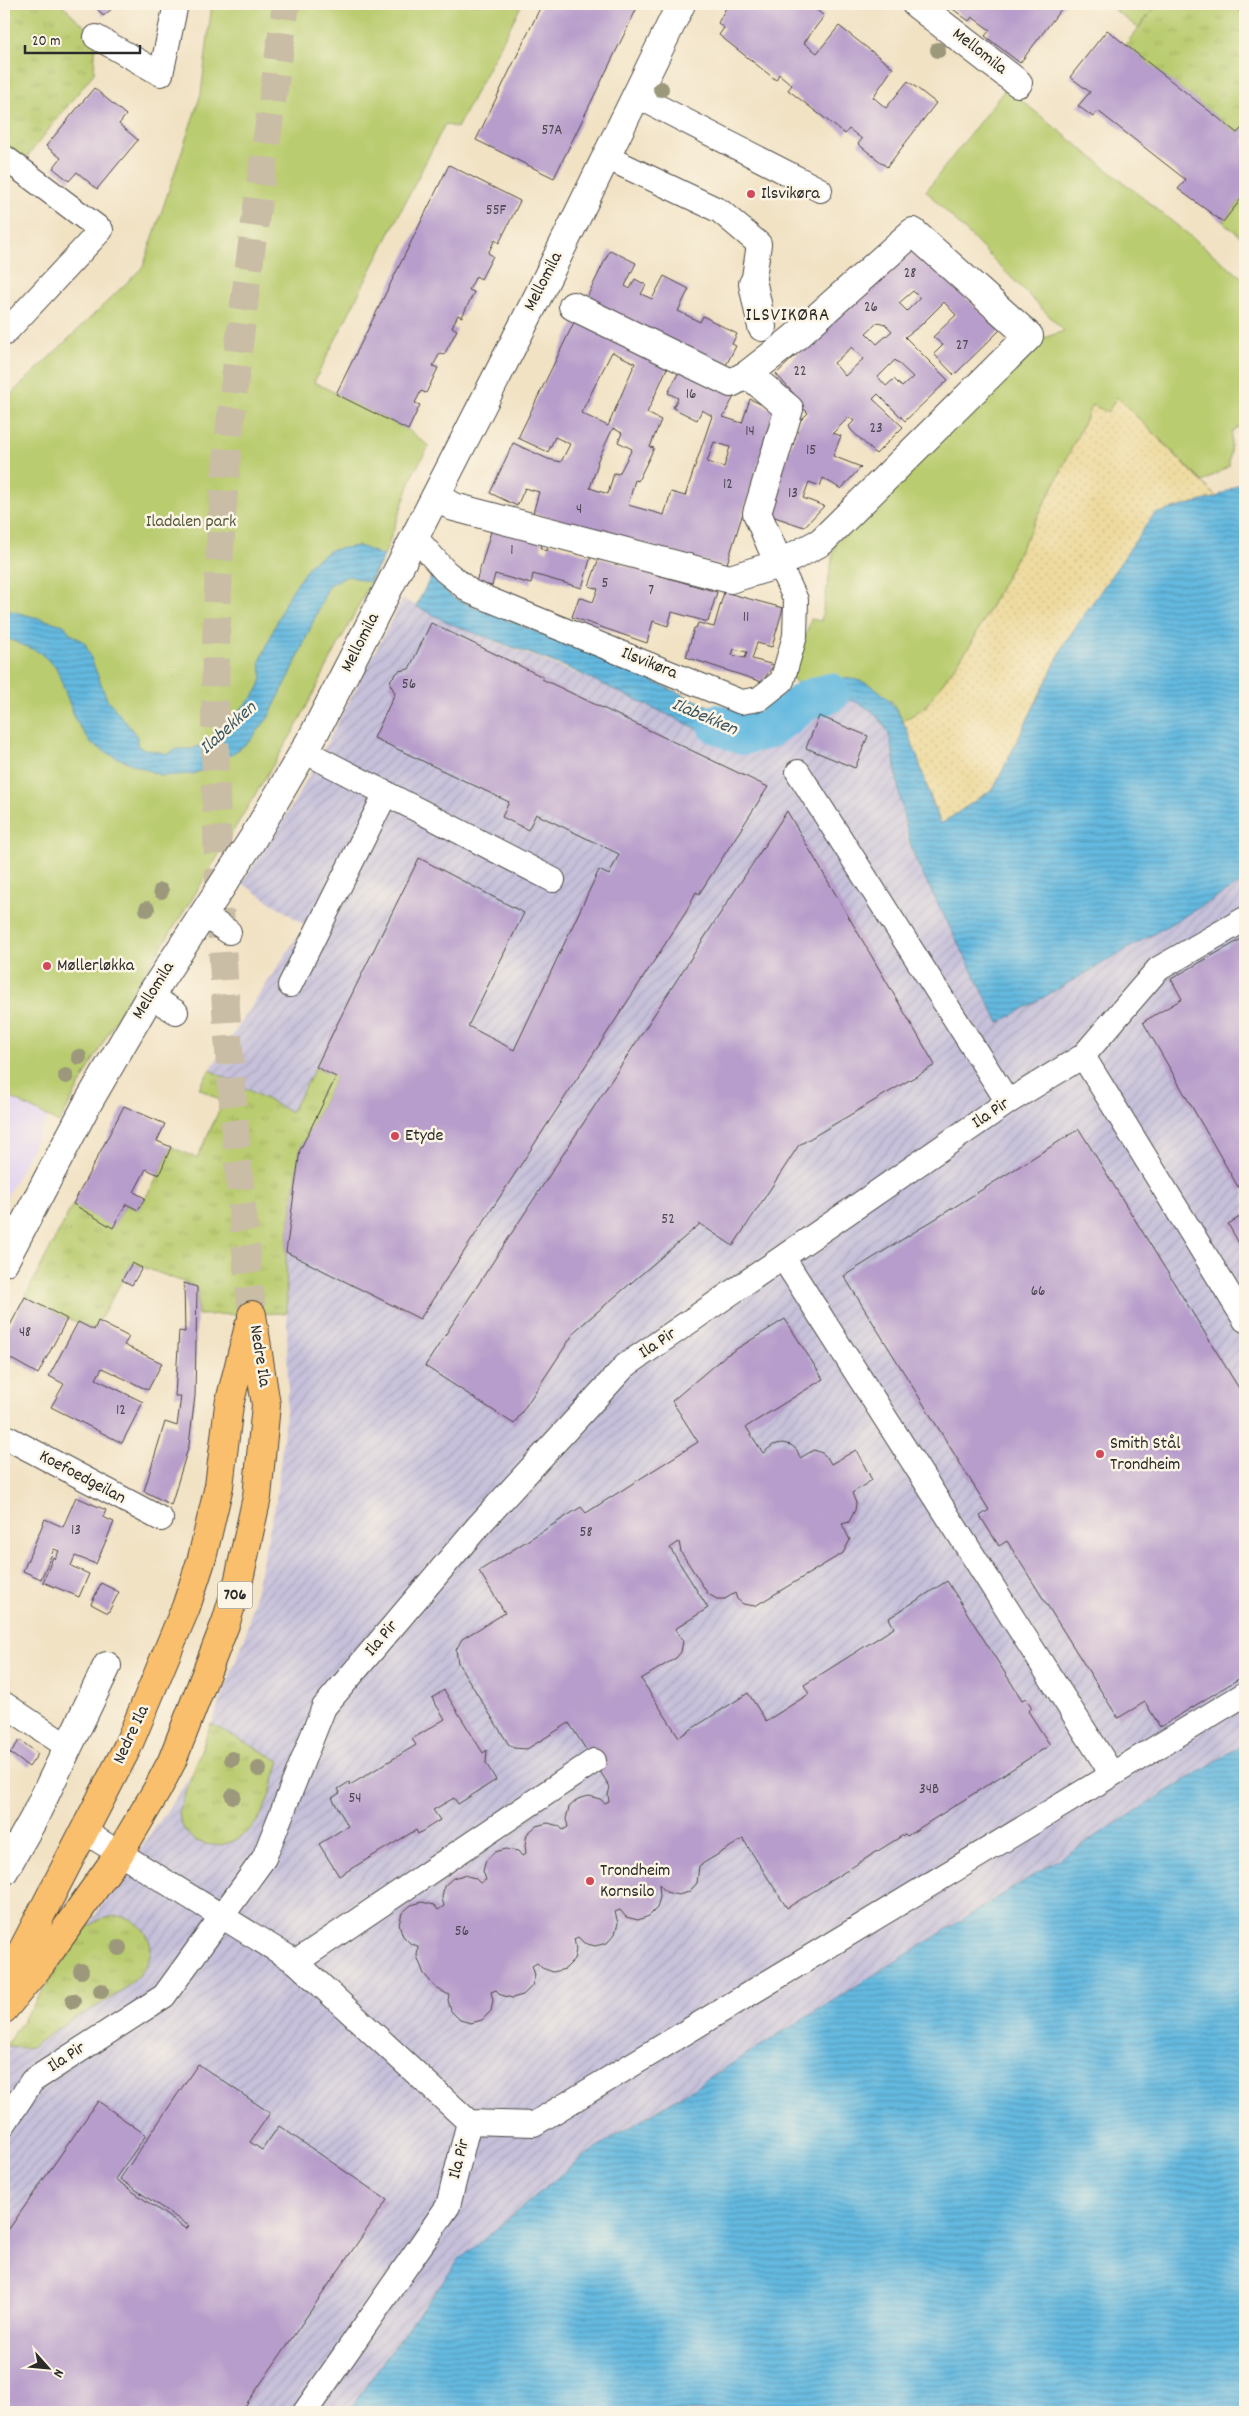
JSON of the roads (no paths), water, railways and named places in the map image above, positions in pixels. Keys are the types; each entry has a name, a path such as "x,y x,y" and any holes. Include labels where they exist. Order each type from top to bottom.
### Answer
{"highway":[{"name":"Nedre Ila","path":"85,1832 128,1748 186,1607 202,1558 219,1486 229,1405 252,1315 266,1405 257,1497 240,1579 226,1622 172,1761 119,1854"},
{"name":"706","path":"4,1986 85,1832"},
{"name":"706","path":"4,2009 40,1964 119,1854"}],"street":[{"name":"Mellomila","path":"4,1262 85,1108 150,996 204,915 304,751 436,496 637,96 681,4"},
{"name":"Mellomila","path":"916,4 1018,83"},
{"path":"436,496 454,507 730,579 779,564 821,542 1029,336 913,232 794,338 748,374 731,384 573,306"},
{"path":"753,284 762,327"},
{"name":"Ilsvikøra","path":"748,374 789,409 757,513 779,564"},
{"path":"4,1871 33,1820 107,1666"}],"lane":[{"path":"96,38 161,74 176,4"},
{"path":"637,96 820,190"},
{"path":"4,157 101,230 4,334"},
{"path":"606,157 720,211 759,244 753,284"},
{"name":"Ilsvikøra","path":"415,537 445,571 471,592 741,702 759,699 782,681 795,636 796,600 779,564"},
{"path":"304,751 553,880"},
{"path":"798,772 1008,1102"},
{"path":"290,985 386,793"},
{"path":"204,915 229,932"},
{"name":"Ila Pir","path":"4,2124 32,2081 164,1996 264,1858 324,1707 478,1525 625,1366 784,1259 1008,1102 1082,1056 1158,969 1245,919"},
{"path":"150,996 176,1012"},
{"path":"1082,1056 1245,1320"},
{"path":"784,1259 1112,1774"},
{"name":"Koefoedgeilan","path":"4,1436 161,1519"},
{"path":"469,2122 534,2124 1245,1694"},
{"path":"4,1704 68,1747"},
{"path":"296,1962 594,1761"},
{"name":"Ila Pir","path":"85,1832 296,1962 469,2122 448,2206 305,2412"}],"water":[{"path":"1245,480 1245,881 999,1023 916,861 904,817 890,738 881,721 866,707 848,699 828,699 817,703 787,728 776,710 793,697 811,687 830,680 840,678 851,679 871,686 888,699 900,717 910,738 941,824 994,788 1066,641 1154,514 1217,497"},
{"path":"359,546 384,556 369,582 348,576 329,585 291,673 268,718 250,741 221,762 193,774 162,776 113,756 91,743 76,721 56,667 39,652 4,637 4,609 64,625 70,633 85,643 107,699 137,736 137,745 141,748 167,754 177,749 193,749 207,742 253,697 262,678 260,662 286,600 310,564 330,550"},
{"path":"431,577 454,598 599,657 737,719 750,721 762,718 774,738 759,746 726,742 566,667 451,624 416,606"},
{"path":"1245,1743 1245,2412 348,2412 459,2260 581,2158"}],"waterway":[{"name":"Ilabekken","path":"717,724 743,735 768,729 807,700 830,693"}],"tunnel":[{"path":"252,1315 227,1028 221,933 215,741 216,645 220,549 231,412 286,4"}],"place":[{"name":"Ilsvikøra","path":"751,194"},
{"name":"Møllerløkka","path":"47,966"},
{"name":"Etyde","path":"395,1136"},
{"name":"Smith Stål Trondheim","path":"1100,1454"},
{"name":"Trondheim Kornsilo","path":"590,1881"}],"district":[{"name":"ILSVIKØRA","path":"788,316"}],"park label":[{"name":"Iladalen park","path":"191,522"}]}
